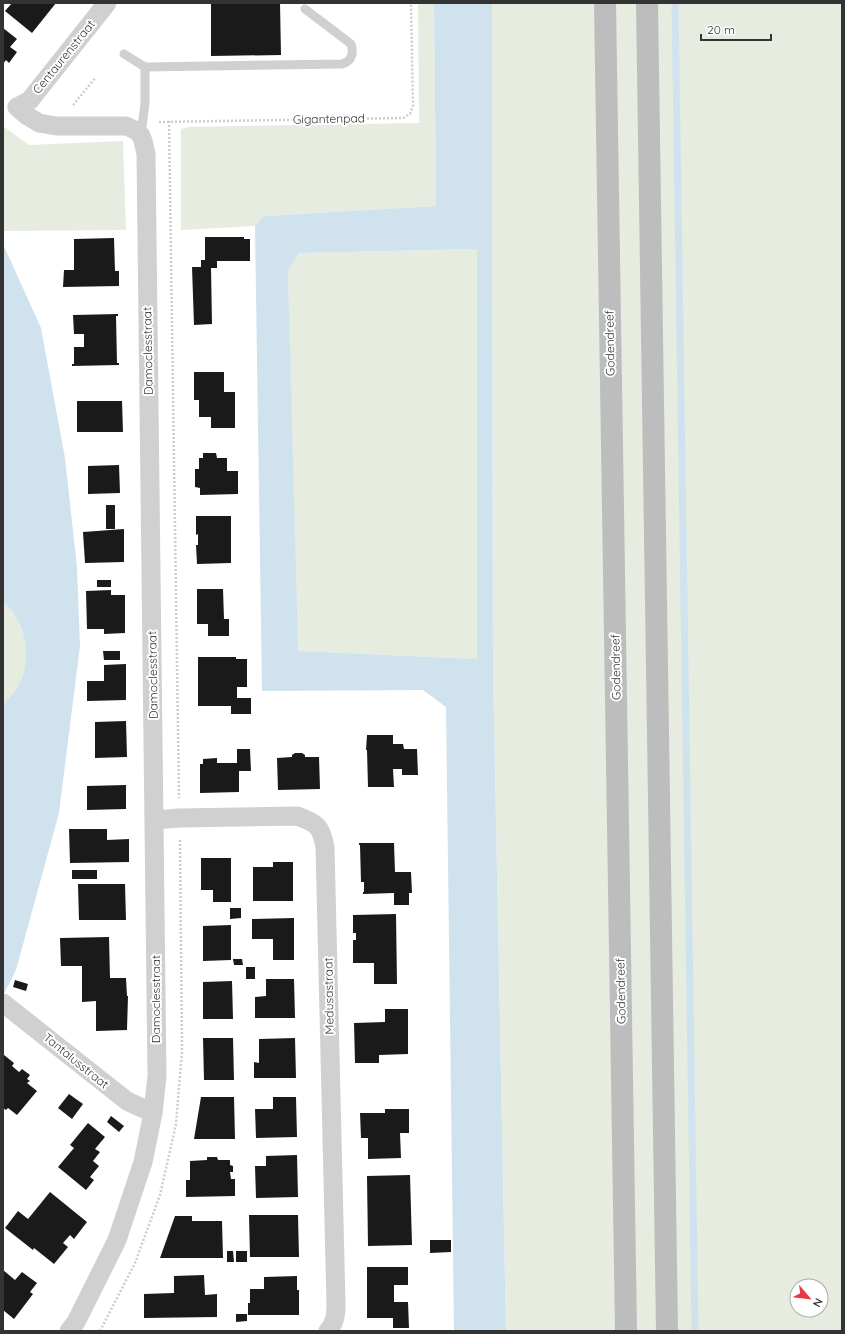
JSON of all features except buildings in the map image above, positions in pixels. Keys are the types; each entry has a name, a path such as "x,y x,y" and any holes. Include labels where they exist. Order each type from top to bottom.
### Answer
{"main road":[{"name":"Godendreef","path":"605,3 626,1331"},
{"path":"648,3 667,1331"}],"street":[{"name":"Centaurenstraat","path":"10,105 30,100 107,3"},
{"path":"10,105 39,123 56,126 126,126 134,129 141,135"},
{"name":"Damoclesstraat","path":"78,1328 117,1240 143,1162 153,1113 157,1076 146,154 141,135"},
{"name":"Medusastraat","path":"154,820 179,818 298,816 311,821 322,832 325,847 336,1304 336,1315 332,1326 328,1331"},
{"name":"Tantalusstraat","path":"9,1007 127,1101 153,1113"}],"lane":[{"path":"124,54 145,67 334,64 350,60 353,52 351,44 305,9"},
{"path":"141,135 145,103 145,67"}],"path":[{"name":"Gigantenpad","path":"141,135 154,123 169,121 403,118 410,114 413,106 411,3"},
{"path":"56,126 96,77"}],"shaded area":[{"path":"418,3 434,3 436,206 264,216 255,226 181,230 181,129 188,127 419,123"},
{"path":"492,3 598,3 618,1331 506,1331 493,666"},
{"path":"611,3 639,3 659,1331 631,1331"},
{"path":"652,3 842,3 842,1331 672,1331"},
{"path":"3,126 29,145 123,141 126,230 3,231"},
{"path":"477,249 477,659 297,651 288,271 299,253"},
{"path":"3,602 18,620 25,642 26,654 22,678 17,688 3,704"}],"water":[{"path":"434,3 492,3 493,666 506,1331 454,1331 446,707 423,690 262,691 255,226 264,216 436,206","holes":["477,249 477,659 298,651 288,271 299,253"]},
{"path":"3,244 41,328 65,458 77,567 80,646 59,813 16,970 3,996 3,704 17,688 22,678 26,654 25,642 18,620 3,602"}],"waterway":[{"path":"675,3 695,1331"}]}
